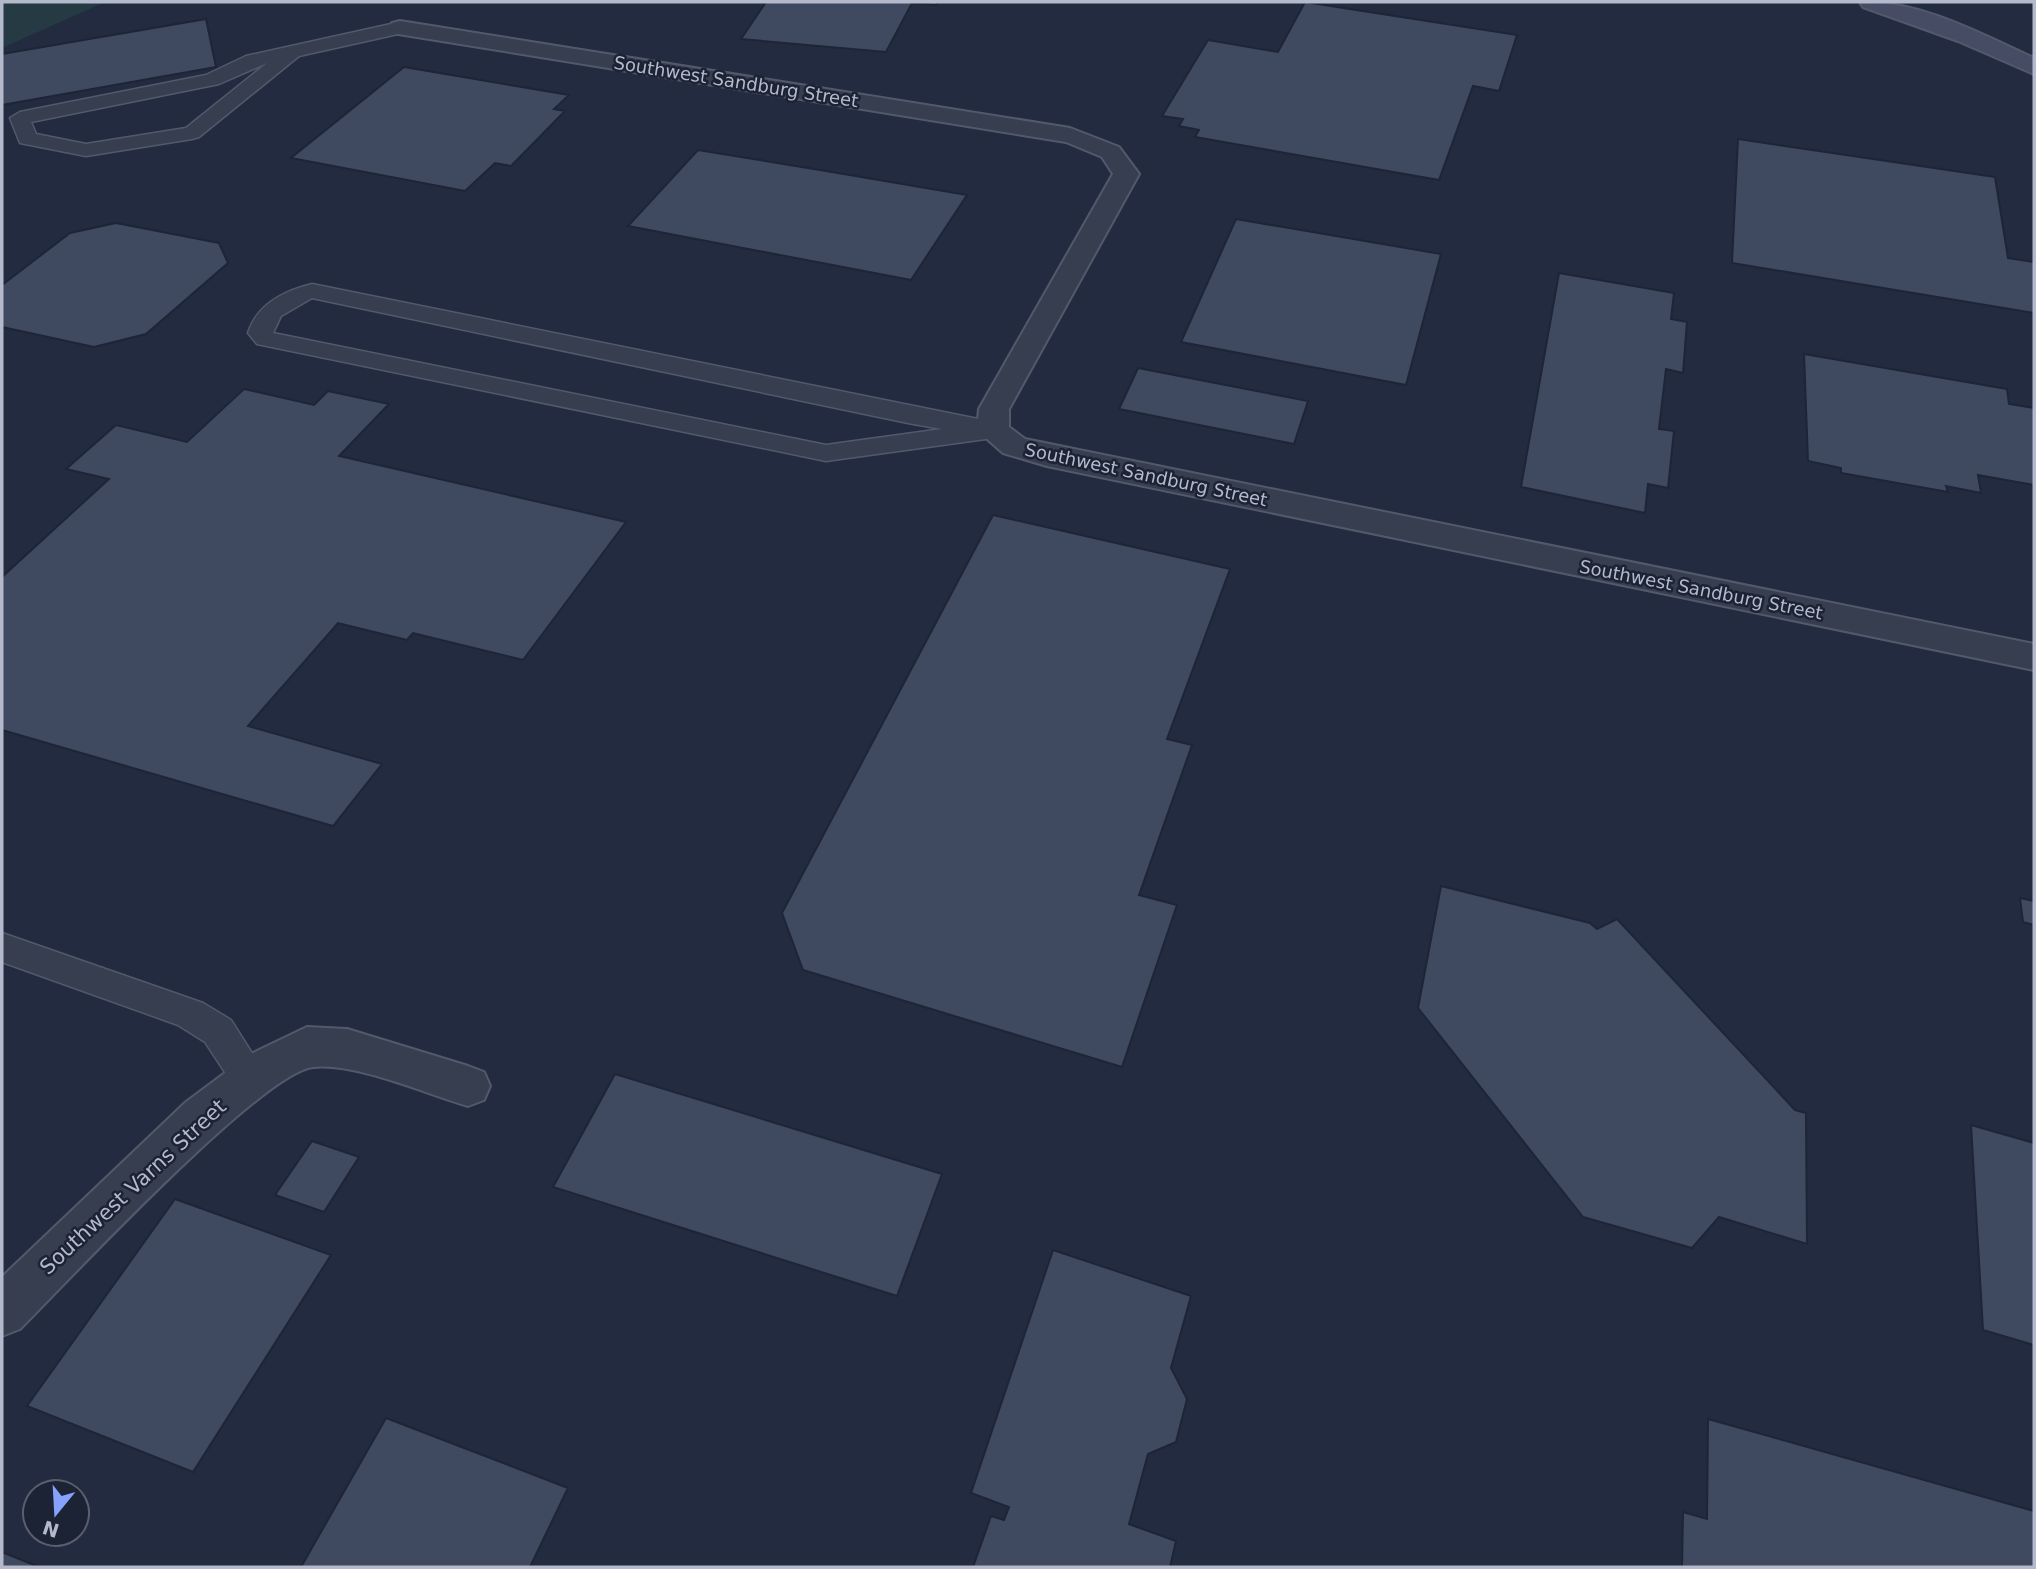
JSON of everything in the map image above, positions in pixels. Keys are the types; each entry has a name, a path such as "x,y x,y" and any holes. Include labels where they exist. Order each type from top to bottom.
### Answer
{"main road":[{"path":"1871,2 1966,36 2034,67"}],"street":[{"name":"Southwest Sandburg Street","path":"400,28 1070,135 1106,146 1121,163 1126,174 994,409 993,430 1014,446 1047,456 2034,657"},
{"name":"Southwest Varns Street","path":"2,1311 202,1117 251,1080 307,1047 347,1049 468,1086"}],"lane":[{"path":"292,52 192,133 86,150 27,139 20,118 212,80 253,60 400,28"},
{"path":"312,290 993,430 827,453 265,339 260,333 261,324 285,301 312,290"},
{"path":"2,947 190,1014 218,1031 251,1080"}],"shaded area":[{"path":"2,2 105,2 2,48"}],"building":[{"path":"766,2 938,2 936,5 912,3 886,52 741,39"},
{"path":"1305,2 1517,35 1499,91 1473,86 1439,180 1195,137 1199,130 1179,126 1183,119 1162,116 1208,40 1278,52"},
{"path":"206,19 216,67 2,105 2,54"},
{"path":"404,67 569,95 554,109 565,111 511,166 495,163 465,191 291,158"},
{"path":"1738,139 1995,177 2008,258 2034,262 2034,313 1732,263"},
{"path":"698,150 967,195 911,280 628,226"},
{"path":"1236,219 1441,254 1406,385 1181,342"},
{"path":"116,223 219,243 228,263 146,334 94,347 2,327 2,285 70,233"},
{"path":"1559,273 1674,293 1671,319 1687,322 1683,373 1666,369 1659,429 1674,431 1668,488 1648,484 1645,513 1521,487"},
{"path":"1804,354 2007,389 2009,404 2034,408 2034,485 1978,475 1981,493 1946,486 1948,492 1841,473 1841,468 1808,461"},
{"path":"1138,368 1308,401 1294,444 1119,409"},
{"path":"244,389 314,405 328,391 389,404 339,456 626,522 523,660 413,633 407,640 338,623 248,726 382,764 333,826 2,730 2,577 109,479 66,469 116,425 187,442"},
{"path":"993,515 1230,569 1167,739 1192,745 1139,895 1177,905 1122,1067 803,970 782,913"},
{"path":"1441,886 1590,923 1597,929 1617,919 1795,1110 1806,1113 1807,1244 1719,1217 1692,1248 1583,1217 1418,1008"},
{"path":"2020,898 2034,901 2034,925 2023,922"},
{"path":"615,1074 942,1174 897,1296 553,1187"},
{"path":"1971,1125 2034,1143 2034,1345 1983,1330"},
{"path":"312,1141 359,1157 324,1212 275,1195"},
{"path":"175,1199 331,1255 193,1472 27,1406"},
{"path":"1053,1250 1191,1296 1171,1368 1187,1399 1176,1442 1148,1454 1129,1524 1176,1541 1170,1567 973,1567 991,1516 1004,1520 1009,1507 971,1493"},
{"path":"386,1418 568,1488 530,1567 301,1567"},
{"path":"1708,1419 2034,1511 2034,1567 1682,1567 1683,1512 1707,1519"},
{"path":"2,1552 39,1567 2,1567"}]}
